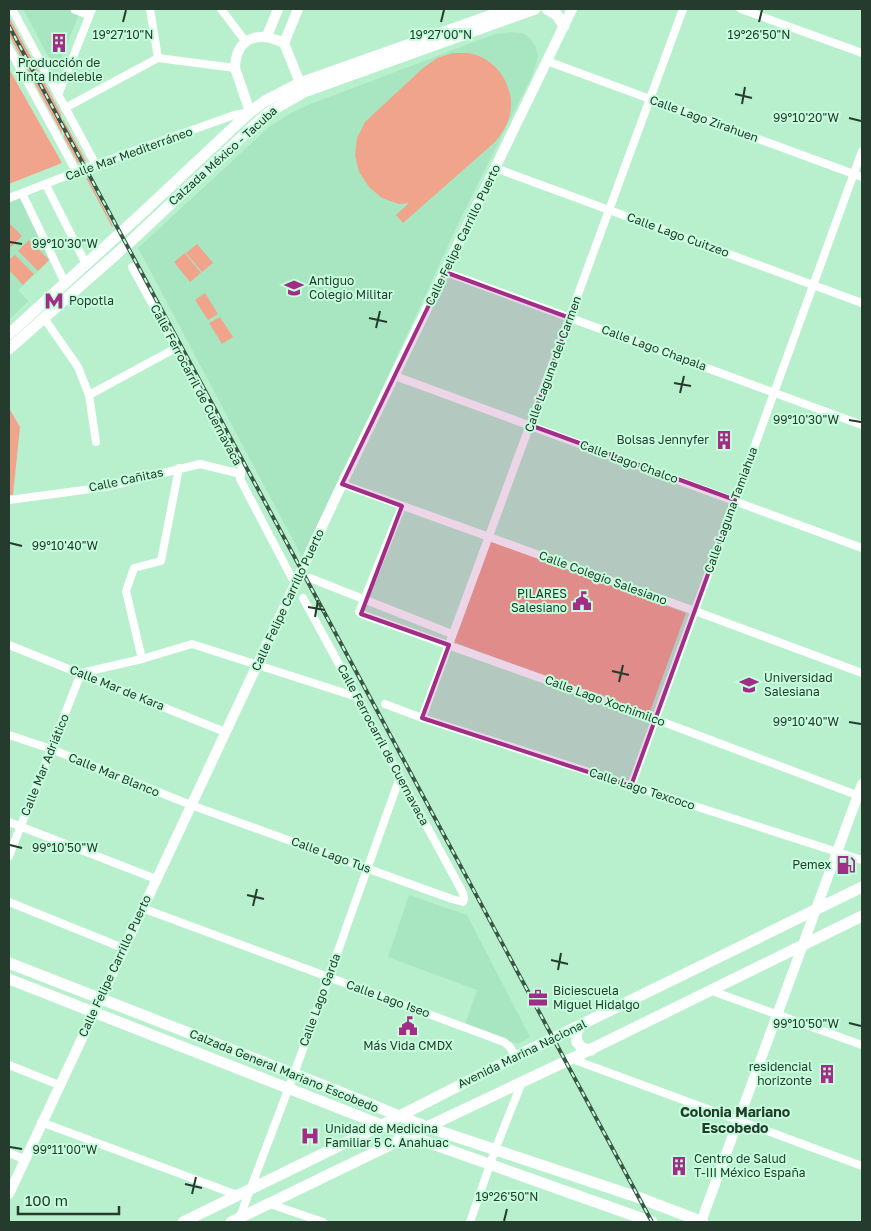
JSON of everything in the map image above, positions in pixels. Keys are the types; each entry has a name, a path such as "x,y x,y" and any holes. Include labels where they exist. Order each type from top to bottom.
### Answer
{"main road":[{"name":"Calzada México - Tacuba","path":"9,334 250,112 265,101 509,9"},
{"name":"Calzada México - Tacuba","path":"9,350 146,227 270,111 302,87 534,9"},
{"path":"547,9 557,15 564,26"},
{"path":"140,215 138,224 146,227"},
{"path":"100,250 108,251 109,260"},
{"name":"Avenida Marina Nacional","path":"183,1222 862,887"},
{"name":"Avenida Marina Nacional","path":"236,1221 426,1127 591,1050 860,920"},
{"name":"Calzada General Mariano Escobedo","path":"9,963 426,1127 632,1196 702,1222"},
{"name":"Calzada General Mariano Escobedo","path":"9,979 410,1136 652,1222"},
{"path":"580,1026 576,1034 577,1042 582,1048 591,1050"},
{"path":"564,1034 576,1042 577,1049 574,1058"}],"street":[{"path":"12,9 96,165"},
{"path":"150,9 158,58"},
{"path":"220,9 246,42"},
{"path":"267,36 278,9"},
{"path":"298,9 284,43 302,87"},
{"name":"Calle Felipe Carrillo Puerto","path":"9,1194 41,1122 342,484 572,9"},
{"name":"Calle Laguna del Carmen","path":"422,718 683,9"},
{"path":"741,9 862,53"},
{"path":"58,95 91,12 75,10"},
{"path":"250,112 235,68 240,46 253,38 267,36 284,43"},
{"path":"9,48 77,173"},
{"path":"65,108 158,58 235,68"},
{"name":"Calle Lago Zirahuen","path":"546,61 862,177"},
{"name":"Calle Mar Mediterráneo","path":"9,198 234,115 250,112"},
{"name":"Calle Laguna Tamiahua","path":"631,786 862,150"},
{"name":"Calle Lago Cuitzeo","path":"494,168 862,302"},
{"path":"46,184 86,264"},
{"path":"22,193 65,283"},
{"name":"Calle Ferrocarril de Cuernavaca","path":"132,266 242,468 240,479 295,584"},
{"name":"Calle Lago Chapala","path":"445,272 862,425"},
{"path":"44,318 78,367 89,395 96,442"},
{"path":"89,395 176,348"},
{"name":"Calle Lago Chalco","path":"395,376 862,548"},
{"name":"Calle Cañitas","path":"9,500 106,486 200,464 241,474"},
{"path":"142,659 126,591 134,568 161,561 179,468"},
{"name":"Calle Colegio Salesiano","path":"342,484 862,673"},
{"path":"364,600 402,506"},
{"path":"310,578 452,634"},
{"name":"Calle Ferrocarril de Cuernavaca","path":"304,598 463,893"},
{"name":"Calle Lago Xochimilco","path":"364,600 359,612 360,614 655,719 860,797"},
{"path":"81,673 142,659 192,644 357,697"},
{"name":"Calle Mar de Kara","path":"9,645 225,732"},
{"name":"Calle Mar Adriático","path":"9,856 81,673"},
{"name":"Calle Lago Texcoco","path":"385,704 422,718 862,860"},
{"name":"Calle Mar Blanco","path":"9,735 191,805"},
{"name":"Calle Lago Garda","path":"236,1221 251,1188 289,1088 400,777"},
{"path":"702,1222 838,851 860,797 862,784"},
{"name":"Calle Lago Tus","path":"191,805 459,902 463,902 463,893"},
{"path":"9,822 156,879"},
{"path":"9,902 124,948"},
{"name":"Calle Lago Iseo","path":"142,908 504,1042 510,1047 515,1057"},
{"path":"712,991 862,1046"},
{"path":"574,1058 862,1166"},
{"path":"9,1065 59,1085"},
{"path":"470,1222 495,1150 522,1082"},
{"path":"41,1122 238,1195"},
{"path":"9,1153 24,1159"},
{"path":"270,1204 322,1222"}],"highlighted area":[{"path":"445,272 570,318 530,425 735,500 631,786 422,718 449,645 361,614 402,506 342,484"}],"shaded area":[{"path":"23,9 81,9 58,67 54,67"},
{"path":"9,17 40,74 32,78 9,35"},
{"name":"Antiguo Colegio Militar","path":"523,33 531,39 536,48 538,56 532,76 460,220 303,559 138,248 269,127 291,113 495,34"},
{"path":"453,53 468,53 487,60 502,75 510,94 509,118 495,142 403,223 396,215 409,203 399,204 382,198 369,187 359,172 355,155 357,138 365,122 423,68 437,58"},
{"path":"9,69 62,163 9,184"},
{"path":"42,78 61,114 62,134 34,82"},
{"path":"63,119 86,161 78,163 64,138"},
{"path":"86,178 88,178 112,227"},
{"path":"23,197 51,259 18,290 28,301 9,320 9,203"},
{"path":"9,223 22,236 9,249"},
{"path":"29,240 49,260 38,271 18,251"},
{"path":"197,244 213,263 202,272 186,253"},
{"path":"185,253 201,273 190,282 174,262"},
{"path":"15,255 34,274 23,285 9,270 9,260"},
{"path":"205,293 218,314 208,320 195,300"},
{"path":"220,317 233,337 222,344 209,323"},
{"path":"9,408 20,427 13,495 9,495"},
{"path":"490,541 686,613 649,714 453,642"},
{"path":"409,895 467,915 530,1037 518,1044 465,1025 477,990 388,957"}],"railway":[{"path":"9,26 652,1222"}],"place":[{"name":"Producción de Tinta Indeleble","path":"59,43"},
{"name":"Antiguo Colegio Militar","path":"294,288"},
{"name":"Popotla","path":"54,301"},
{"name":"Bolsas Jennyfer","path":"724,440"},
{"name":"PILARES Salesiano","path":"582,601"},
{"name":"Universidad Salesiana","path":"749,685"},
{"name":"Pemex","path":"846,865"},
{"name":"Biciescuela Miguel Hidalgo","path":"538,998"},
{"name":"Más Vida CMDX","path":"408,1026"},
{"name":"residencial horizonte","path":"827,1074"},
{"name":"Unidad de Medicina Familiar 5 C. Anahuac","path":"310,1136"},
{"name":"Centro de Salud T-III México España","path":"679,1166"}],"district":[{"name":"Colonia Mariano Escobedo","path":"735,1120"}]}
